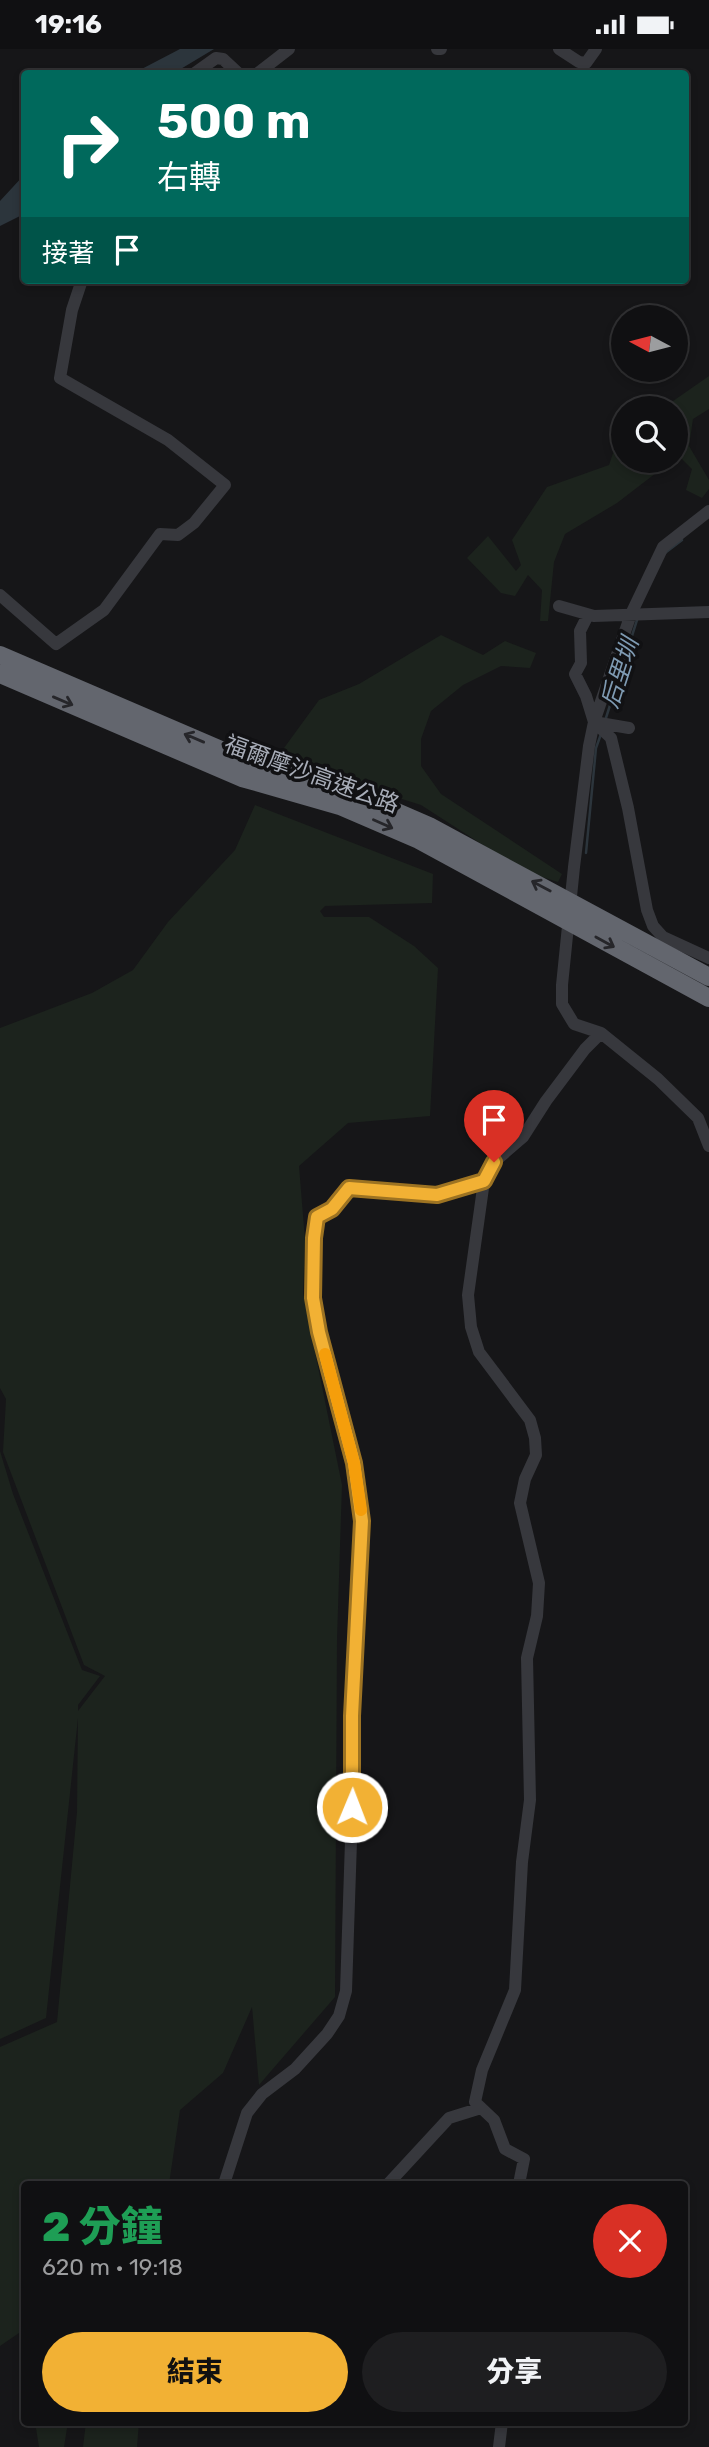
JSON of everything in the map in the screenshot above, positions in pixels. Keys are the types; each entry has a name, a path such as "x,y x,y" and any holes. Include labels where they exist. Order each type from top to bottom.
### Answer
{"highway":[{"name":"福爾摩沙高速公路","path":"0,655 249,762 346,789 429,826 709,977"},
{"name":"福爾摩沙高速公路","path":"0,674 242,778 340,806 419,840 709,998"}],"street":[{"path":"262,70 289,49"},
{"path":"559,49 579,62 586,63 596,49"},
{"path":"199,70 216,58 223,59 235,70"},
{"path":"0,595 56,644 104,610 160,534 178,535 194,523 225,485 168,440 60,378 72,310 81,284"},
{"path":"709,511 663,547 631,614 594,722 574,867 562,985 562,1004 574,1024 601,1033 658,1079 698,1118 709,1146"},
{"path":"559,607 588,615 709,612"},
{"path":"588,615 580,631 581,663 575,674 586,696 594,722 611,738 628,808 647,910 653,926 663,937 709,958"},
{"path":"594,722 629,728"},
{"path":"520,2181 524,2159 505,2149 494,2120 475,2102 482,2070 515,1990 522,1862 530,1800 527,1658 537,1616 539,1583 520,1503 525,1479 536,1455 535,1437 530,1420 479,1352 471,1327 468,1294 484,1181 494,1162 523,1137 585,1049 601,1033"},
{"path":"225,2181 247,2113 262,2094 295,2069 327,2035 339,2016 346,1991 353,1781 352,1716 362,1521 354,1463 319,1332 313,1298 317,1217 332,1209 349,1188 437,1195 484,1181"},
{"path":"391,2181 449,2118 481,2108"},
{"path":"499,2447 502,2426"}],"shaded area":[{"path":"180,49 214,49 179,70 140,70"},
{"path":"21,178 21,216 0,226 0,201"},
{"path":"709,376 709,409 693,419 689,446 709,480 709,489 702,498 686,490 692,469 688,465 688,396 680,396"},
{"path":"611,459 611,473 656,473 617,503 565,534 554,562 548,621 540,621 542,590 528,575 515,596 501,593 467,558 488,536 516,571 521,565 512,540 547,487 609,465"},
{"path":"441,635 483,655 505,641 536,653 530,668 501,666 463,685 431,711 421,739 421,766 441,794 562,874 558,882 523,871 421,805 276,759 319,700 359,684"},
{"path":"255,805 433,874 432,903 325,906 320,911 324,917 369,917 414,946 438,968 430,1116 348,1123 299,1166 305,1240 303,1293 342,1485 337,1639 335,1997 259,2085 252,2007 223,2073 180,2110 169,2181 21,2181 21,2345 19,2333 0,2346 0,2047 57,2022 77,1812 78,1718 46,2018 0,2039 0,1451 13,1494 82,1670 100,1676 78,1705 78,1711 105,1676 84,1665 3,1452 6,1399 0,1388 0,1028 92,993 133,970 168,922 235,850"},
{"path":"36,2426 67,2426 64,2447 39,2447"},
{"path":"86,2426 139,2426 137,2447 83,2447"}],"waterway":[{"name":"后里圳","path":"665,553 682,540"},
{"name":"后里圳","path":"605,721 637,620"},
{"name":"后里圳","path":"586,853 596,748 601,734"}],"slow traffic":[{"path":"325,1354 354,1463 361,1510"}],"route":[{"path":"352,1807 352,1716 362,1521 354,1463 319,1332 313,1298 317,1217 332,1209 349,1188 437,1195 484,1181 494,1162"}]}
